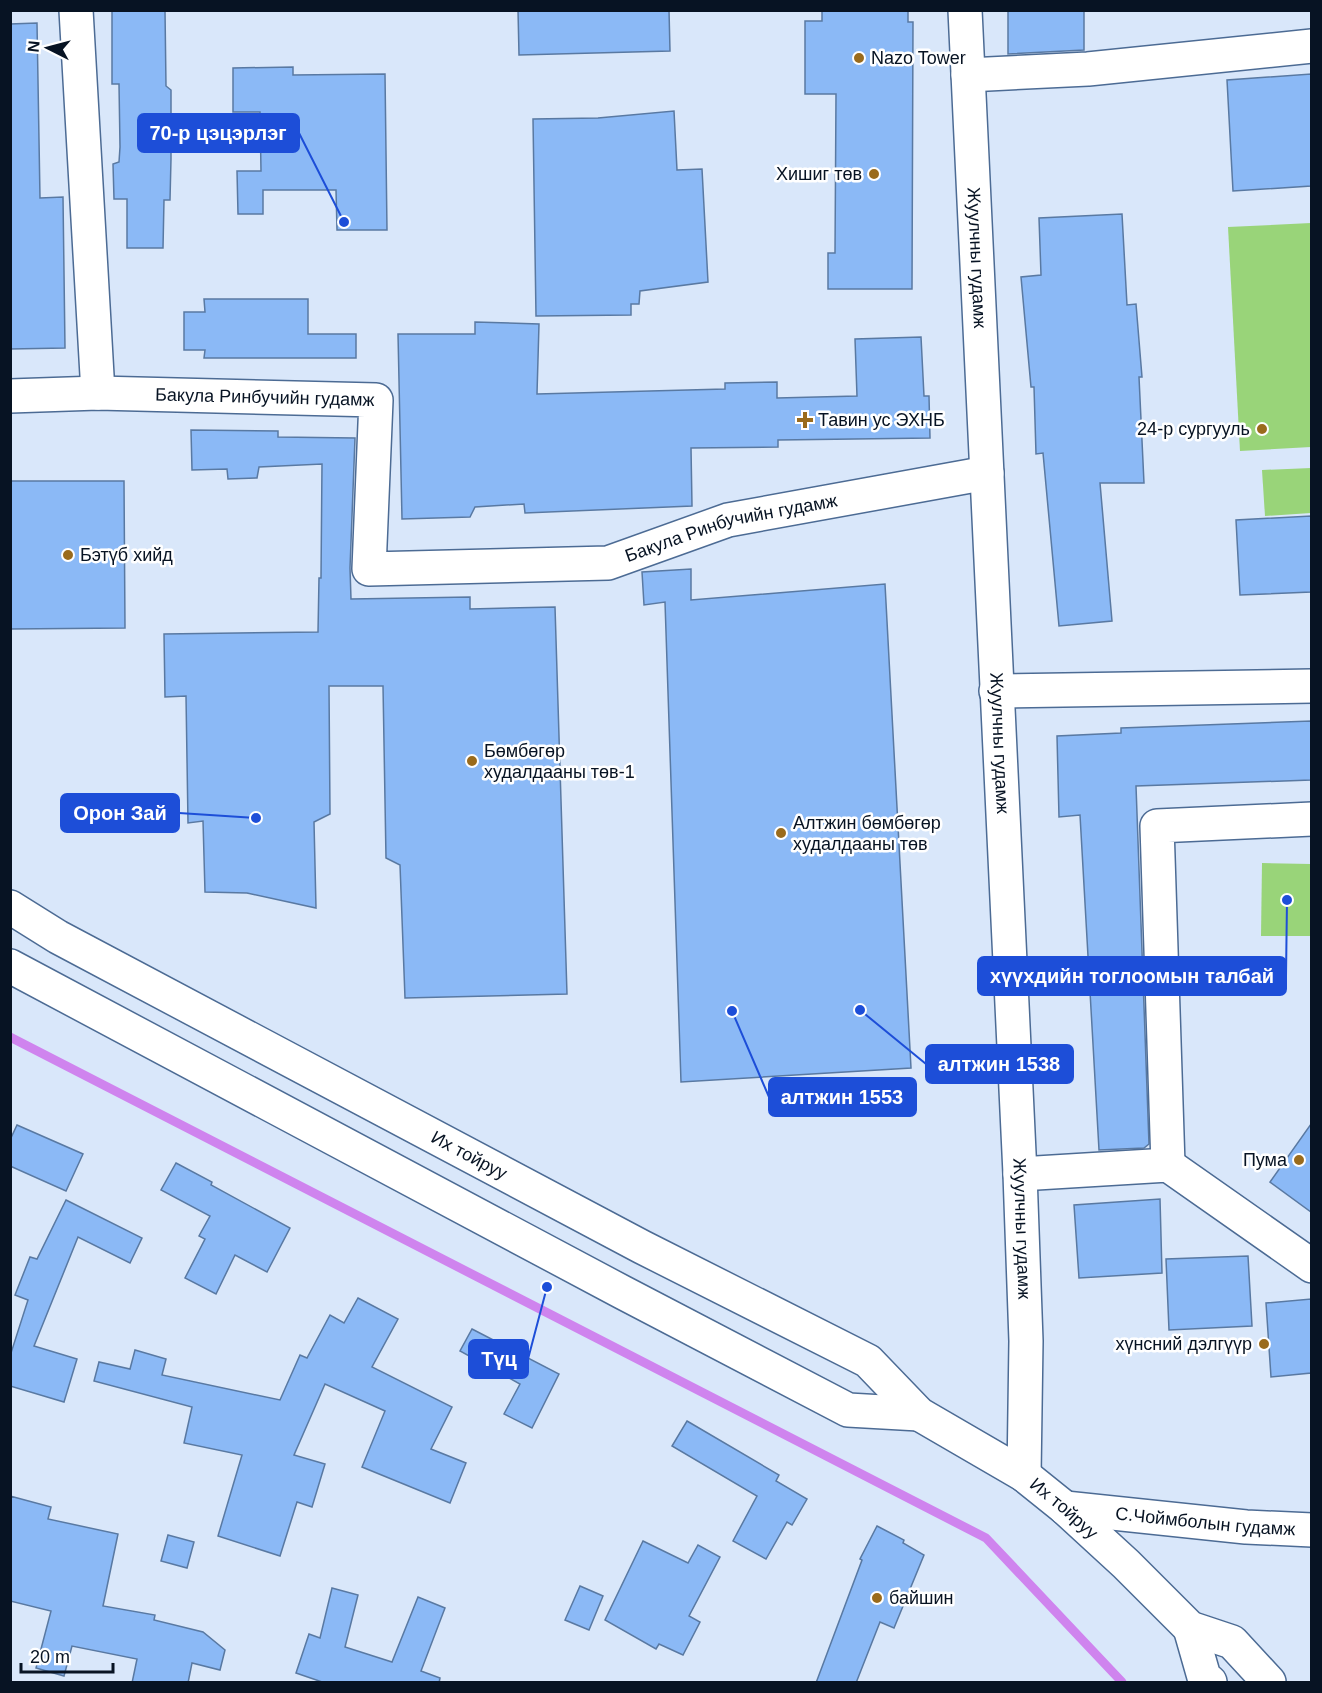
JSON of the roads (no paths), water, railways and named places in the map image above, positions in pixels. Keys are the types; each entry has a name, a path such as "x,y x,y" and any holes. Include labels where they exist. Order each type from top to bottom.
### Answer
{"main road":[{"path":"10,396 98,393 76,10"},
{"name":"Жуулчны гудамж","path":"965,10 1020,1174 1026,1341 1024,1475"},
{"path":"968,75 1088,69 1311,46"},
{"name":"Бакула Ринбучийн гудамж","path":"98,393 376,400 369,569 608,563 728,520 987,473"},
{"path":"996,691 1311,686"},
{"path":"1168,1165 1157,826 1311,819"},
{"name":"Их тойруу","path":"10,907 58,937 642,1247 868,1361 919,1414 1024,1475 1065,1508 1126,1564 1190,1628 1232,1642 1269,1683"},
{"name":"Их тойруу","path":"10,966 612,1287 848,1410 919,1414"},
{"path":"1020,1174 1168,1165 1311,1266"},
{"name":"С.Чоймболын гудамж","path":"1065,1508 1246,1527 1311,1530"},
{"name":"Их тойруу","path":"1190,1628 1204,1677 1210,1683"}],"waterway":[{"path":"10,1037 986,1538 1122,1682"}],"place":[{"name":"Nazo Tower","path":"859,58"},
{"name":"Хишиг төв","path":"874,174"},
{"name":"70-р цэцэрлэг","path":"344,222"},
{"name":"Тавин ус ЭХНБ","path":"805,420"},
{"name":"24-р сургууль","path":"1262,429"},
{"name":"Бэтүб хийд","path":"68,555"},
{"name":"Бөмбөгөр худалдааны төв-1","path":"472,761"},
{"name":"Орон Зай","path":"256,818"},
{"name":"Алтжин бөмбөгөр худалдааны төв","path":"781,833"},
{"name":"хүүхдийн тоглоомын талбай","path":"1287,900"},
{"name":"алтжин 1538","path":"860,1010"},
{"name":"алтжин 1553","path":"732,1011"},
{"name":"Пума","path":"1299,1160"},
{"name":"Түц","path":"547,1287"},
{"name":"хүнсний дэлгүүр","path":"1264,1344"},
{"name":"байшин","path":"877,1598"}]}
